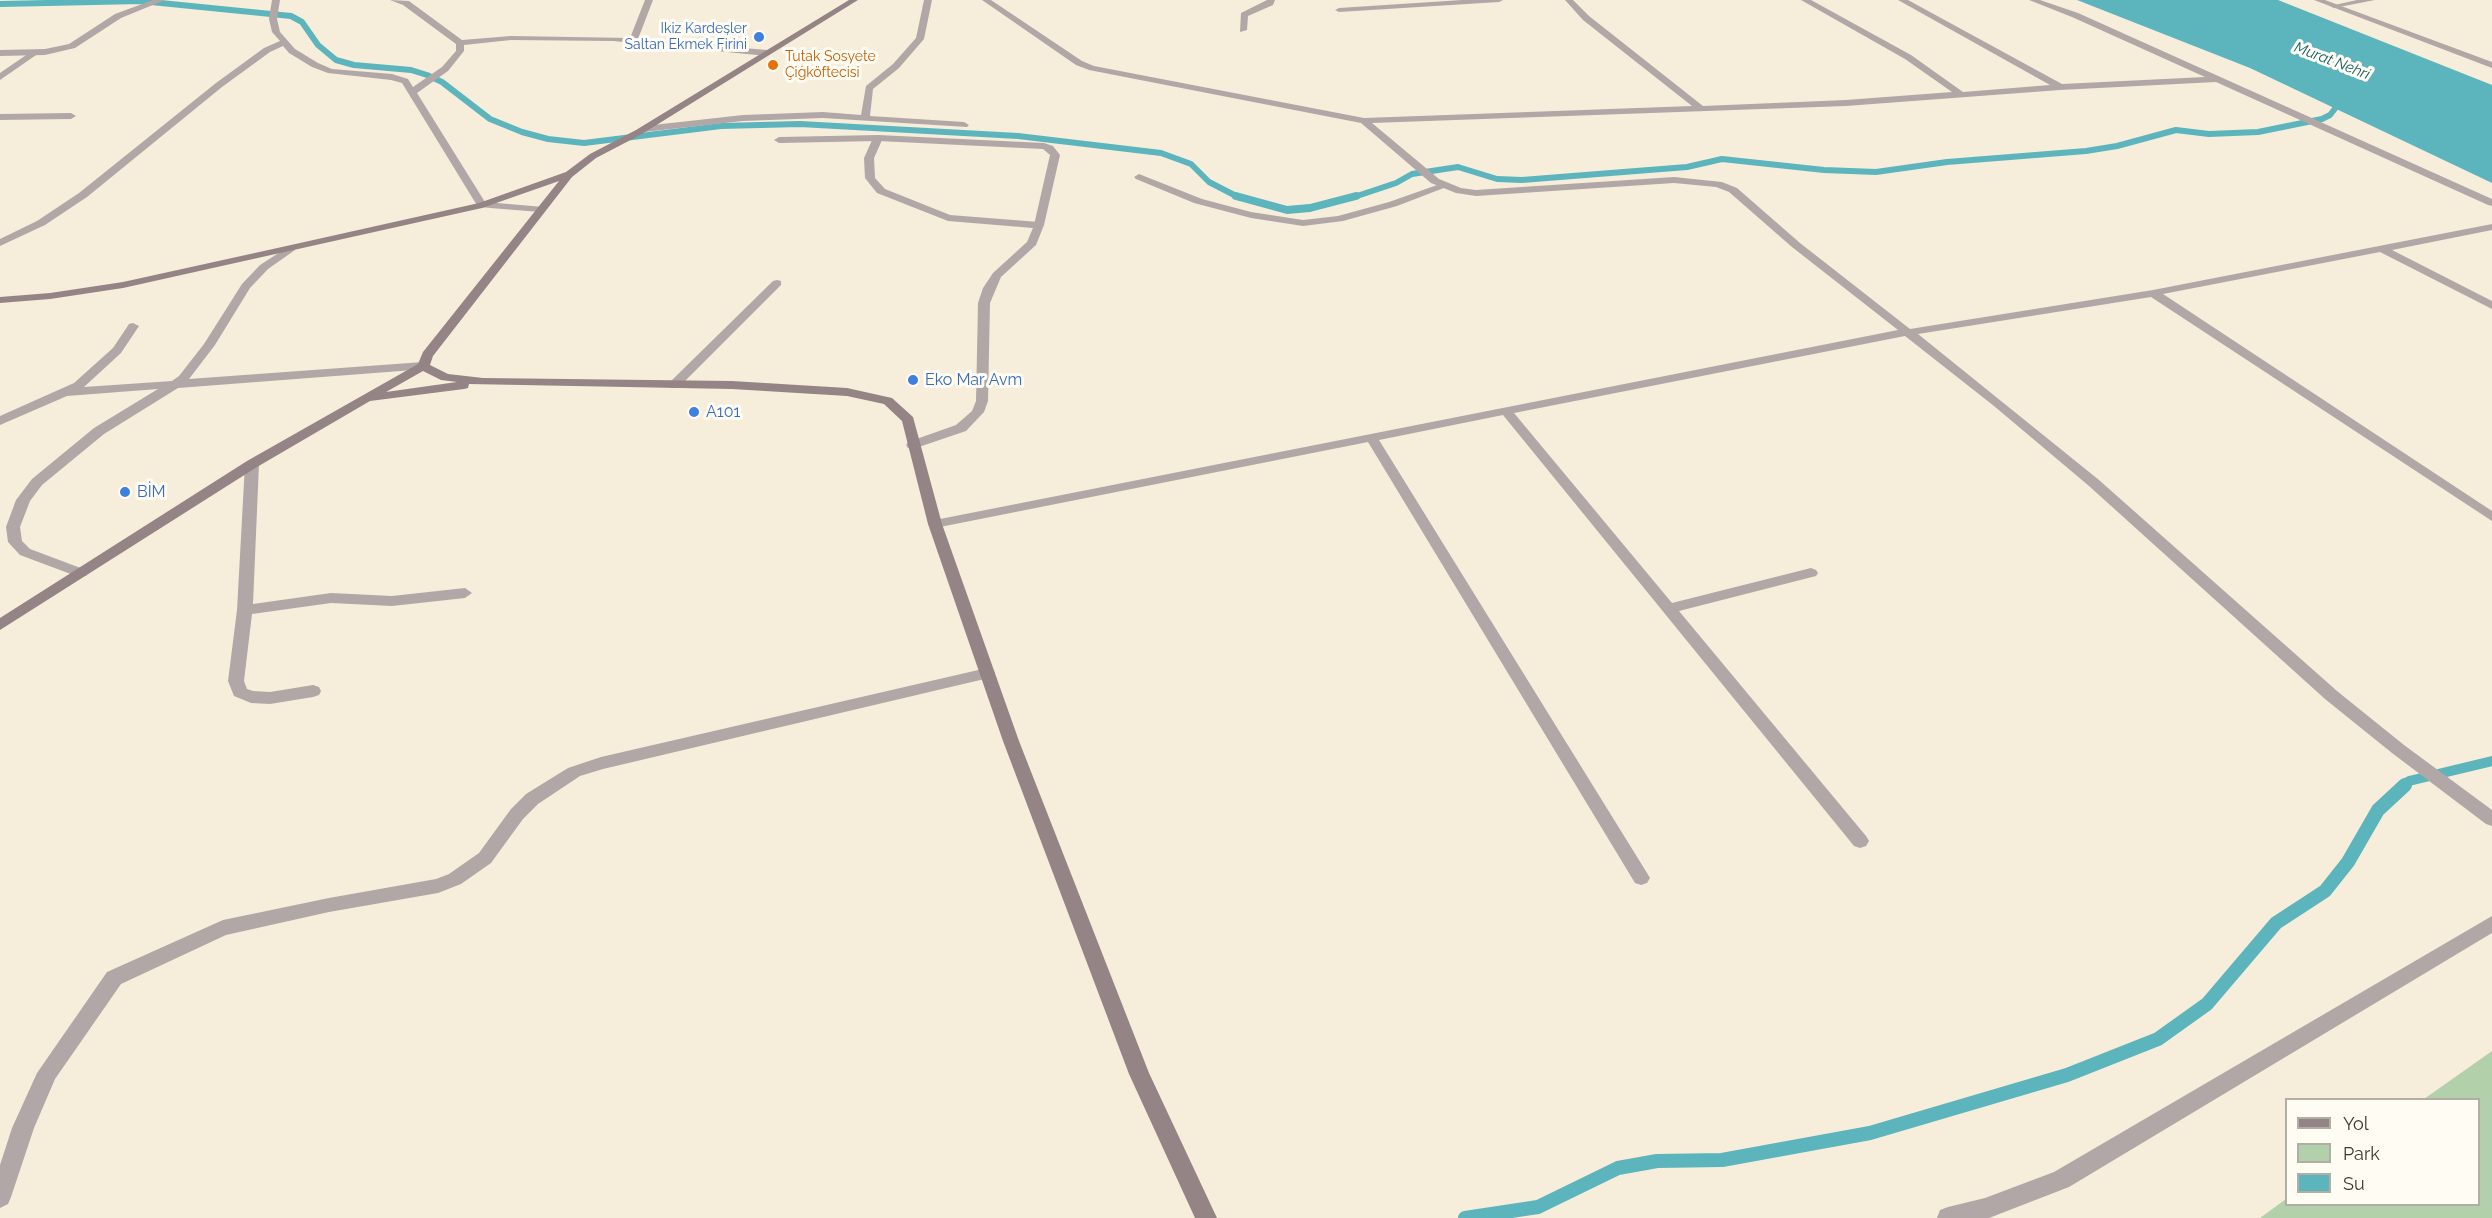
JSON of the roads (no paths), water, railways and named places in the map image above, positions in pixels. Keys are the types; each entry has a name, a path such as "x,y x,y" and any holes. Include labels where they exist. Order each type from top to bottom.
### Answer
{"main road":[{"path":"0,625 252,464 423,366 428,355 540,209 569,175 593,156 642,130 854,0"},
{"path":"0,300 50,296 123,285 482,206 569,175"},
{"path":"423,366 445,377 483,382 732,385 848,392 888,400 908,420 934,524 1011,741 1139,1074 1206,1218"},
{"path":"363,399 483,382"}],"street":[{"path":"0,53 35,53 72,46 118,16 137,7 161,0"},
{"path":"394,0 409,2 460,43 548,38 633,40 767,53"},
{"path":"633,40 649,0"},
{"path":"865,117 869,88 896,66 920,39 928,0"},
{"path":"986,0 1079,63 1092,68 1364,121 1846,103 2060,87 2218,79"},
{"path":"1243,30 1244,15 1270,3 1271,0"},
{"path":"1339,10 1499,0"},
{"path":"1569,0 1586,18 1699,107"},
{"path":"1804,0 1908,57 1962,95"},
{"path":"1902,0 2060,87"},
{"path":"2033,0 2076,15 2492,203"},
{"path":"2318,0 2492,65"},
{"path":"2334,6 2372,0"},
{"path":"276,2 273,19 276,32 284,43 315,65 331,71 392,77 405,81 482,206 540,209"},
{"path":"0,243 40,223 83,195 137,149 236,72 267,50 284,43"},
{"path":"413,91 445,69 460,51 460,43"},
{"path":"0,77 35,53"},
{"path":"0,117 72,116"},
{"path":"642,130 784,116 865,117 964,125"},
{"path":"1364,121 1440,184 1476,193 1674,180 1718,184 1733,190 1796,245 2094,483 2287,657 2398,749 2492,819"},
{"path":"878,138 869,158 870,178 880,190 948,218 1039,225"},
{"path":"779,140 878,138 1037,145 1050,148 1055,155 1039,225 1032,243 997,275 984,303 982,401 978,412 961,428 913,445"},
{"path":"1139,177 1198,201 1251,215 1297,223 1339,219 1393,204 1440,184"},
{"path":"934,524 1505,410 1909,333 2153,293 2492,227"},
{"path":"81,573 25,552 15,542 13,527 23,500 37,482 99,431 173,385 192,370 246,286 264,267 291,248"},
{"path":"2382,249 2492,306"},
{"path":"674,385 777,283"},
{"path":"2153,293 2492,517"},
{"path":"0,421 67,392 95,372 117,350 133,326"},
{"path":"67,392 423,366"},
{"path":"1505,410 1860,841"},
{"path":"1371,436 1641,879"},
{"path":"252,464 245,610 236,681 240,692 251,697 270,698 313,691"},
{"path":"1669,609 1811,573"},
{"path":"245,610 331,598 392,601 465,593"},
{"path":"0,1197 23,1128 47,1073 114,978 223,928 329,905 438,886 455,879 485,858 511,822 532,799 574,772 601,762 987,673"},
{"path":"1948,1218 1985,1209 2061,1180 2492,924"}],"water":[{"name":"Murat Nehri","path":"2077,0 2278,0 2492,85 2492,183 2250,68"}],"waterway":[{"path":"0,4 141,1 291,16 302,22 318,45 336,60 354,65 411,70 427,75 442,82 490,119 522,132 548,139 584,143 721,126 800,124 1018,136 1161,153 1191,164 1209,182 1236,196"},
{"path":"1351,198 1396,183 1412,174 1458,167 1497,179 1522,180 1687,167 1722,159 1824,170 1876,172 1947,162 2086,151 2117,146 2176,130 2209,134 2258,132 2322,119 2330,115 2337,106 2347,105"},
{"path":"1236,196 1287,210 1310,208 1356,196"},
{"path":"1236,196 1240,198"},
{"path":"2403,786 2409,781 2492,761"},
{"path":"1465,1218 1538,1207 1618,1168 1657,1161 1722,1160 1870,1133 2067,1075 2158,1039 2207,1004 2276,923 2325,891 2348,862 2378,810 2405,785"}],"place":[{"name":"Ikiz Kardeşler Saltan Ekmek Firini","path":"759,37"},
{"name":"Tutak Sosyete Çiğköftecisi","path":"773,65"},
{"name":"Eko Mar Avm","path":"913,380"},
{"name":"A101","path":"694,412"},
{"name":"BİM","path":"125,492"}]}
